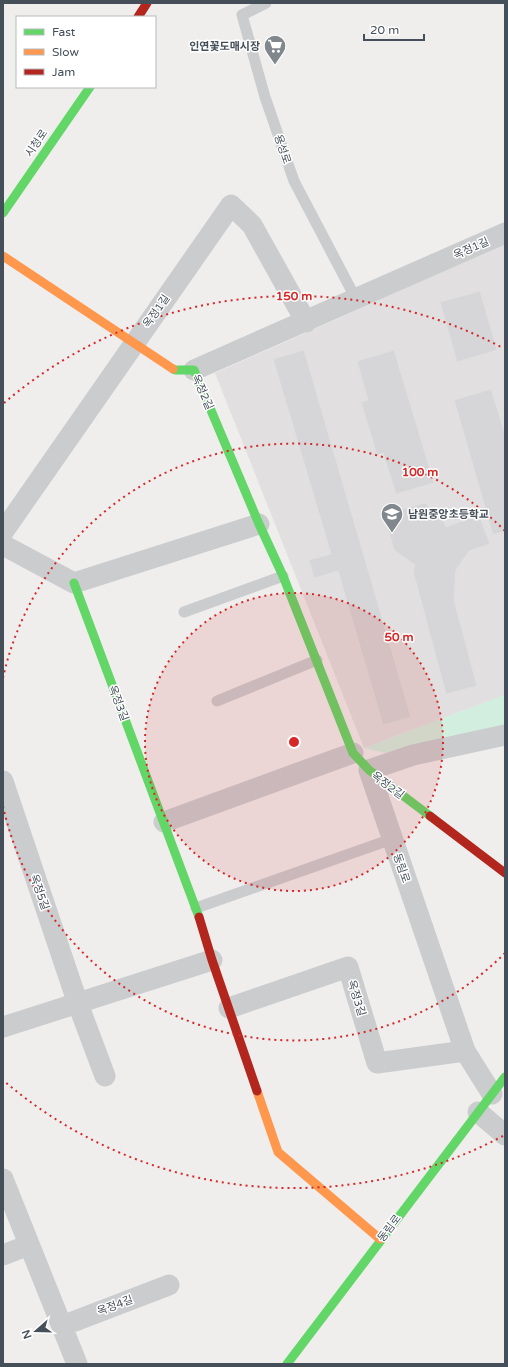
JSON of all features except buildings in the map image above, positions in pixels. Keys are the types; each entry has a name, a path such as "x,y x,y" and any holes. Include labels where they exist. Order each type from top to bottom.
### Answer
{"street":[{"path":"139,16 147,3"},
{"name":"시청로","path":"3,213 89,88"},
{"name":"옥정1길","path":"3,532 231,205 252,225 306,322"},
{"name":"옥정1길","path":"194,370 306,322 505,233"},
{"name":"옥정2길","path":"3,256 175,370 194,370 259,524 283,576 353,753 369,770 505,873"},
{"path":"3,545 74,583 259,524"},
{"name":"옥정3길","path":"74,583 196,908 212,960 278,1152 380,1239"},
{"path":"369,770 413,755 505,735"},
{"path":"164,822 353,753"},
{"name":"동림로","path":"369,770 465,1051 492,1094"},
{"name":"옥정5길","path":"3,781 78,1004 104,1076"},
{"path":"3,1027 212,960"},
{"name":"옥정3길","path":"229,1008 348,967 377,1063 465,1051"},
{"name":"동림로","path":"287,1364 380,1239 505,1077"},
{"path":"478,1112 505,1136"},
{"path":"3,1179 77,1364"},
{"path":"3,1254 29,1245"},
{"name":"옥정4길","path":"62,1326 169,1286"}],"lane":[{"name":"용성로","path":"266,3 242,15 265,97 294,181 356,299"},
{"path":"184,612 283,576"},
{"path":"217,701 317,660"},
{"path":"196,908 392,839"}],"shaded area":[{"name":"남원중앙초등학교","path":"505,244 505,695 364,748 215,373"}],"green space":[{"path":"505,695 505,726 385,753 364,748"}],"traffic: fast":[{"path":"3,213 89,88"},
{"path":"173,369 194,370 259,524 283,576 353,753 369,770 430,816"},
{"path":"74,583 199,917"},
{"path":"287,1364 505,1077"}],"traffic: slow":[{"path":"3,256 173,369"},
{"path":"257,1091 278,1152 380,1239"}],"traffic: jam":[{"path":"139,16 147,3"},
{"path":"430,816 505,873"},
{"path":"199,917 212,960 257,1091"}],"place":[{"name":"인연꽃도매시장","path":"275,66"},
{"name":"남원중앙초등학교","path":"392,534"}]}
